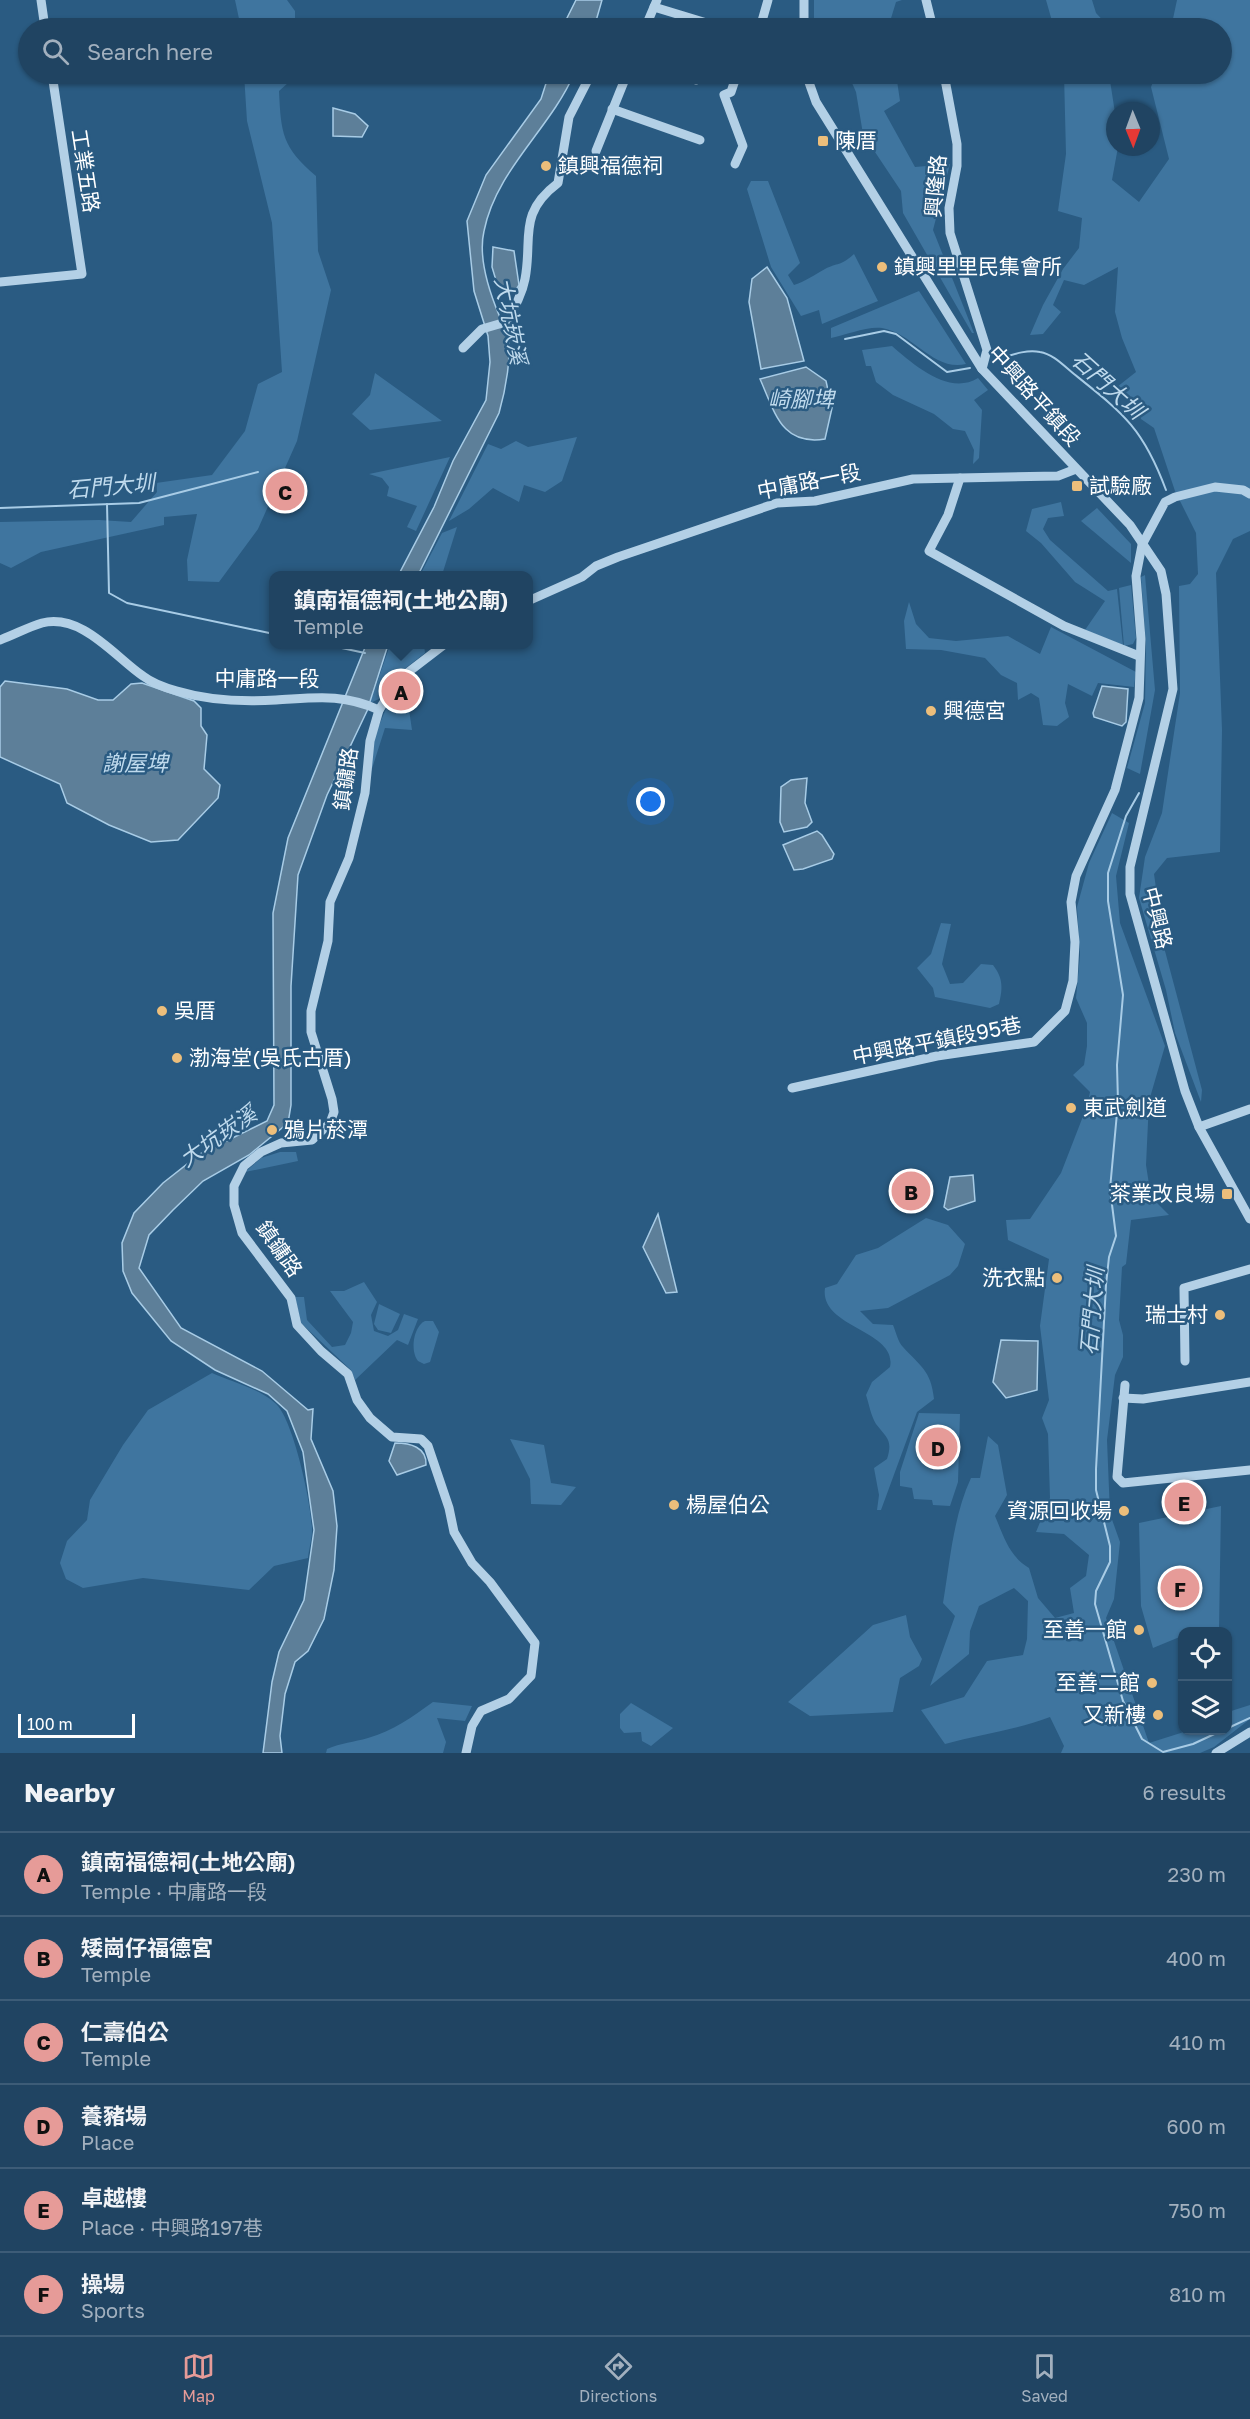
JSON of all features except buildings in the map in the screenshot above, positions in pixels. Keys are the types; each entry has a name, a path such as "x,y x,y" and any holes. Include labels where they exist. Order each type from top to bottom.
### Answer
{"street":[{"path":"41,0 44,18"},
{"path":"763,18 768,0"},
{"path":"804,0 804,18"},
{"path":"926,0 930,18"},
{"path":"650,18 656,4 695,18"},
{"name":"工業五路","path":"0,282 82,274 54,84"},
{"path":"463,348 483,329 506,322 522,290 527,232 541,195 558,183 569,117 586,84"},
{"path":"596,151 623,84"},
{"path":"734,84 731,92 724,95 743,146 735,164"},
{"name":"中興路平鎮段","path":"810,84 816,102 982,369 1130,525 1143,544"},
{"name":"興隆路","path":"946,84 957,144 957,166 949,208 950,233 987,350 982,369"},
{"path":"612,109 700,140"},
{"name":"中庸路一段","path":"533,599 582,577 596,566 618,557 777,503 815,501 914,479 1058,476 1076,469"},
{"path":"960,478 948,515 929,551 1064,626 1139,656"},
{"name":"中興路平鎮段95巷","path":"792,1088 937,1056 1034,1042 1065,1011 1073,981 1075,942 1071,902 1076,876 1115,790 1139,698 1141,639 1136,576 1143,544 1165,502 1174,497 1215,487 1243,490 1250,494"},
{"name":"中興路","path":"1143,544 1161,571 1166,594 1173,689 1130,867 1130,894 1185,1092 1199,1127 1250,1219"},
{"name":"中庸路一段","path":"0,640 44,622 68,624 99,639 145,678 175,691 204,698 275,700 315,696 343,698 375,708"},
{"path":"375,708 398,680 440,649"},
{"name":"鎮鏞路","path":"375,708 365,793 352,847 330,902 328,941 311,1011 311,1032 334,1112 330,1123 312,1140 281,1143 261,1152 244,1166 234,1186 234,1205 242,1233 291,1298 297,1325 321,1351 348,1374 357,1400 370,1418 392,1437 421,1439 428,1446 449,1508 454,1532 472,1563 490,1582 535,1643 531,1676 509,1699 481,1711 472,1726 466,1753"},
{"path":"1199,1127 1250,1109"},
{"path":"1185,1361 1184,1288 1250,1269"},
{"path":"1123,1398 1143,1399 1250,1382"},
{"path":"1125,1385 1117,1477 1123,1483 1250,1470"},
{"path":"1216,1753 1250,1732"}],"shaded area":[{"path":"235,0 287,0 295,11 295,18 239,18"},
{"path":"814,0 902,0 896,2 891,18 814,18"},
{"path":"1046,0 1092,0 1096,13 1101,18 1051,18"},
{"path":"1177,0 1250,0 1250,531 1233,539 1216,573 1222,730 1220,852 1167,858 1154,874 1165,951 1202,1090 1201,1102 1175,1033 1166,990 1139,898 1145,857 1162,813 1180,693 1179,586 1190,584 1198,574 1196,533 1175,491 1154,428 1141,419 1136,403 1117,387 1136,372 1122,338 1115,312 1118,267 1084,285 1064,280 1053,305 1061,312 1043,334 1030,335 1063,269 1079,248 1082,218 1058,211 1066,154 1064,84 1111,84 1113,102 1106,102 1106,156 1116,156 1112,180 1139,202 1169,159 1160,123 1160,102 1155,102 1152,84 1232,84 1232,18 1173,18"},
{"path":"245,84 287,84 279,91 283,129 296,156 316,176 318,251 331,290 297,441 258,529 219,582 188,581 187,560 197,514 164,517 164,525 41,552 11,568 0,563 0,522 99,520 131,522 157,492 156,483 212,475 245,431 258,384 282,372 272,223 247,121"},
{"path":"852,84 897,84 900,101 884,111 915,167 950,164 933,230 974,333 903,213 901,191 863,134 856,92"},
{"path":"751,181 768,181 800,263 788,275 794,285 842,263 854,254 878,301 822,324 819,310 801,316 771,267 747,189"},
{"path":"919,291 966,364 954,365 944,362 904,337 882,328 863,329 831,338 831,328"},
{"path":"892,346 932,376 955,383 967,383 978,378 988,390 974,400 982,410 979,458 973,464 974,450 965,431 953,429 934,414 893,395 876,382 871,366 866,366 862,350"},
{"path":"375,373 442,421 370,430 352,414 370,395"},
{"path":"577,437 562,481 545,492 524,485 519,502 493,488 469,509 449,521 488,444 501,449 516,441 528,447"},
{"path":"450,457 416,531 407,527 417,506 387,496 389,487 382,478 369,474"},
{"path":"1061,502 1064,516 1048,518 1043,529 1050,540 1108,591 1117,589 1123,645 1085,630 1105,601 1075,582 1041,543 1026,531 1032,509"},
{"path":"1097,508 1131,544 1131,563 1081,521"},
{"path":"457,527 443,571 422,571 442,533"},
{"path":"1145,575 1155,690 1140,774 1127,768 1145,703 1146,646 1141,577"},
{"path":"1131,585 1136,638 1133,644 1124,646 1119,588"},
{"path":"909,602 916,624 929,638 956,641 1008,636 1040,654 1051,627 1136,672 1134,687 1098,683 1092,696 1068,684 1065,703 1069,717 1057,726 1043,725 1039,698 1031,693 1018,700 1017,683 1001,675 985,658 941,650 906,649 904,621"},
{"path":"389,649 424,649 425,653 394,677 379,699 370,703"},
{"path":"394,690 396,696 407,696 412,730 385,728 369,778 372,742"},
{"path":"1112,813 1129,823 1116,876 1120,923 1165,1046 1149,1101 1146,1165 1151,1197 1169,1215 1131,1220 1126,1264 1122,1267 1119,1320 1123,1335 1123,1357 1115,1375 1107,1440 1110,1514 1120,1542 1114,1599 1106,1618 1149,1743 1178,1734 1229,1735 1214,1747 1200,1753 1061,1753 1064,1746 1050,1717 945,1744 921,1710 964,1697 987,1661 1023,1655 1027,1639 1028,1601 1014,1588 979,1606 970,1631 969,1654 930,1686 955,1616 943,1603 956,1524 971,1478 980,1478 988,1436 998,1445 1007,1495 995,1516 1012,1552 1029,1568 1038,1598 1055,1618 1074,1613 1070,1588 1086,1576 1089,1555 1064,1534 1036,1532 1050,1498 1048,1434 1042,1418 1049,1400 1040,1326 1049,1259 1008,1240 1006,1220 1030,1219 1061,1173 1087,1106 1090,1092 1073,1075 1084,1065 1087,1046 1087,1023 1076,998 1080,955 1077,907 1089,863"},
{"path":"941,923 951,924 942,964 950,984 963,983 981,964 993,965 999,974 1001,983 999,1004 990,1008 935,997 933,988 917,968 931,954"},
{"path":"280,1152 296,1152 298,1161 245,1172 261,1158"},
{"path":"926,1218 948,1225 965,1244 958,1266 950,1275 888,1308 860,1311 873,1324 893,1325 901,1345 927,1375 933,1389 934,1399 917,1412 881,1510 877,1510 879,1495 874,1468 887,1459 889,1443 874,1421 866,1395 872,1382 890,1367 889,1355 871,1336 834,1312 826,1301 825,1288 837,1284 856,1255 878,1248"},
{"path":"364,1282 377,1302 371,1315 374,1331 388,1336 398,1330 404,1314 418,1319 408,1345 397,1340 355,1380 351,1370 301,1323 295,1297 304,1297 307,1320 332,1347 345,1345 353,1322 330,1291 344,1291"},
{"path":"379,1304 400,1314 391,1333 378,1330 374,1324"},
{"path":"425,1321 433,1321 439,1332 430,1362 424,1364 416,1357 414,1340 418,1328"},
{"path":"212,1373 261,1393 282,1411 295,1443 309,1502 312,1537 308,1558 274,1566 249,1590 143,1578 83,1588 66,1579 60,1563 67,1541 87,1520 90,1500 123,1445 148,1410"},
{"path":"919,1413 960,1414 958,1482 950,1506 933,1505 932,1500 914,1499 912,1488 900,1486 900,1472"},
{"path":"510,1439 544,1445 551,1483 576,1487 561,1505 531,1504 530,1479"},
{"path":"1221,1506 1219,1627 1178,1627 1178,1638 1153,1648 1141,1606 1139,1523"},
{"path":"906,1615 910,1637 922,1659 919,1666 900,1678 893,1712 810,1716 788,1702 873,1625"},
{"path":"433,1702 472,1706 465,1721 437,1718 446,1742 443,1753 326,1753 327,1749 332,1747 386,1732"},
{"path":"631,1703 673,1728 651,1746 642,1741 641,1732 624,1733 620,1728 620,1714"},
{"path":"1250,1705 1250,1719 1232,1733 1232,1711"}],"water":[{"path":"576,0 602,0 597,18 567,18"},
{"path":"546,84 569,84 552,113 500,188 490,209 484,231 482,252 488,285 509,341 508,372 499,413 420,571 401,571 434,507 453,461 486,400 490,362 488,336 474,291 467,221 486,175 541,99"},
{"path":"333,108 355,114 368,126 362,137 333,136"},
{"path":"493,247 514,251 519,285 516,290 498,287 492,267"},
{"name":"崎腳埤","path":"767,267 787,298 804,361 761,369 749,302 752,279"},
{"name":"崎腳埤","path":"806,367 826,381 832,408 825,439 810,440 789,432 776,414 760,379"},
{"path":"364,649 387,649 367,711 327,795 298,875 291,986 291,1105 288,1123 249,1155 203,1181 173,1210 149,1235 139,1268 181,1328 262,1371 308,1410 313,1409 311,1439 333,1491 337,1526 334,1570 324,1619 308,1651 295,1662 285,1694 280,1736 282,1753 263,1753 272,1682 279,1652 304,1600 314,1530 303,1452 287,1411 268,1394 215,1370 171,1341 132,1293 123,1271 122,1243 134,1213 163,1183 200,1154 267,1121 274,1105 273,913 288,838"},
{"name":"謝屋埤","path":"5,681 67,689 98,700 113,700 131,684 142,683 194,701 201,708 201,726 207,735 204,769 220,785 218,798 178,840 151,842 109,825 67,803 60,784 0,757 0,687"},
{"path":"1102,686 1128,689 1126,722 1122,726 1094,717 1093,713"},
{"path":"807,778 805,803 812,822 807,827 784,832 780,822 781,787 791,780"},
{"path":"817,831 834,854 832,859 794,870 783,845"},
{"path":"973,1175 975,1201 948,1210 944,1207 950,1177"},
{"path":"658,1214 677,1292 666,1293 643,1247"},
{"path":"1001,1340 1038,1341 1037,1390 1006,1398 993,1382"},
{"path":"395,1443 412,1445 421,1450 426,1459 426,1465 397,1475 389,1461"}],"waterway":[{"name":"石門大圳","path":"845,339 884,331 896,334 947,372 970,368"},
{"name":"石門大圳","path":"995,360 1017,353 1034,351 1045,353 1058,361 1106,400 1130,424 1149,451 1166,490"},
{"name":"石門大圳","path":"0,508 139,503 258,472"},
{"path":"107,504 109,593 127,603 269,633"},
{"path":"346,649 365,653"},
{"name":"石門大圳","path":"1139,793 1126,816 1108,873 1108,901 1123,995 1117,1065 1118,1102 1110,1189 1116,1236 1109,1257 1106,1285 1096,1469 1096,1490 1110,1546 1110,1562 1096,1591 1095,1604 1123,1701 1142,1739 1163,1752 1193,1744 1212,1735"},
{"name":"石門大圳","path":"1232,1726 1250,1718"}],"place":[{"name":"陳厝","path":"823,141"},
{"name":"鎮興福德祠","path":"546,166"},
{"name":"鎮興里里民集會所","path":"882,267"},
{"name":"試驗廠","path":"1077,486"},
{"name":"仁壽伯公","path":"285,491"},
{"name":"鎮南福德祠(土地公廟)","path":"401,691"},
{"name":"興德宮","path":"931,711"},
{"name":"吳厝","path":"162,1011"},
{"name":"渤海堂(吳氏古厝)","path":"177,1058"},
{"name":"東武劍道","path":"1071,1108"},
{"name":"鴉片菸潭","path":"272,1130"},
{"name":"矮崗仔福德宮","path":"911,1191"},
{"name":"茶業改良場","path":"1227,1194"},
{"name":"洗衣點","path":"1057,1278"},
{"name":"瑞士村","path":"1220,1315"},
{"name":"養豬場","path":"938,1447"},
{"name":"卓越樓","path":"1184,1502"},
{"name":"楊屋伯公","path":"674,1505"},
{"name":"資源回收場","path":"1124,1511"},
{"name":"操場","path":"1180,1588"},
{"name":"至善一館","path":"1139,1630"},
{"name":"至善二館","path":"1152,1683"},
{"name":"又新樓","path":"1158,1715"}],"water label":[{"name":"大坑崁溪","path":"511,321"},
{"name":"大坑崁溪","path":"218,1136"}]}
